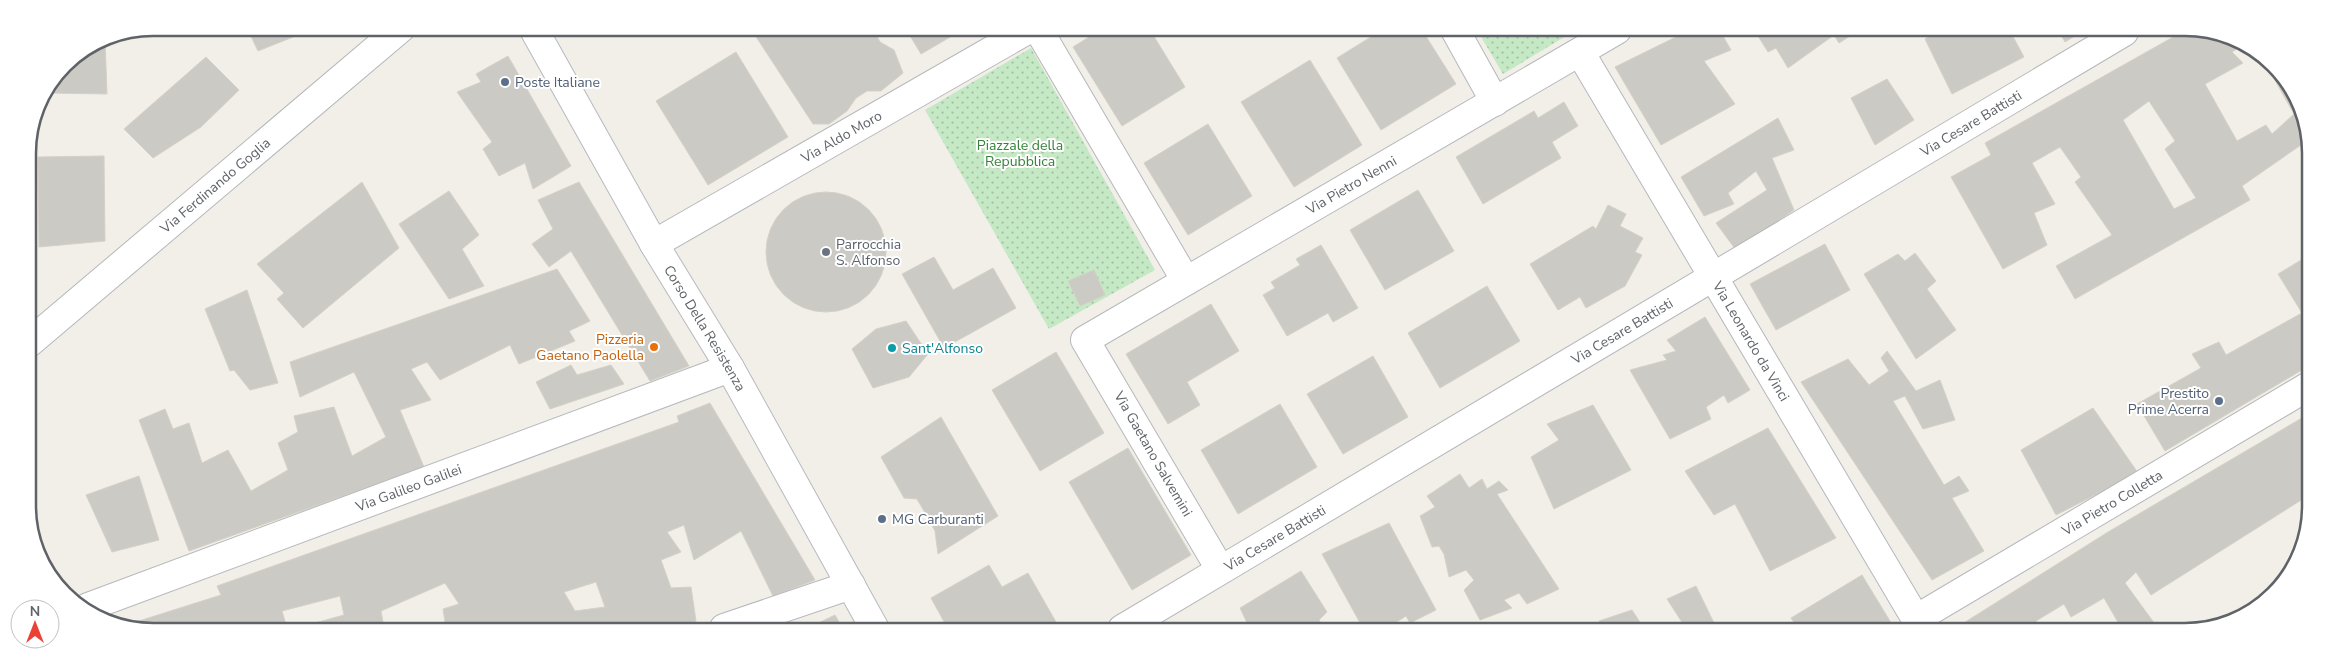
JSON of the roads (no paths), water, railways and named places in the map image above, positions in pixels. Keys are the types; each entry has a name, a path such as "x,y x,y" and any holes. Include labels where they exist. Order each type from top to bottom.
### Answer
{"street":[{"path":"1459,36 1495,102"},
{"name":"Via Pietro Nenni","path":"1085,340 1606,36"},
{"name":"Via Cesare Battisti","path":"1133,623 2117,36"},
{"name":"Via Ferdinando Goglia","path":"36,337 391,37"},
{"name":"Corso Della Resistenza","path":"538,37 654,244 730,368 872,623"},
{"name":"Via Aldo Moro","path":"654,244 1016,37"},
{"path":"1042,37 1186,281"},
{"name":"Via Leonardo da Vinci","path":"1580,52 1917,622"},
{"name":"Via Gaetano Salvemini","path":"1085,340 1220,569"},
{"name":"Via Galileo Galilei","path":"92,605 730,368"},
{"name":"Via Pietro Colletta","path":"1924,622 2302,390"},
{"path":"740,623 851,585"}],"place":[{"name":"Poste Italiane","path":"505,82"},
{"name":"Parrocchia S. Alfonso","path":"826,252"},
{"name":"Pizzeria Gaetano Paolella","path":"654,347"},
{"name":"Sant'Alfonso","path":"892,348"},
{"name":"Prestito Prime Acerra","path":"2219,401"},
{"name":"MG Carburanti","path":"882,519"}],"park label":[{"name":"Piazzale della Repubblica","path":"1020,154"}]}
